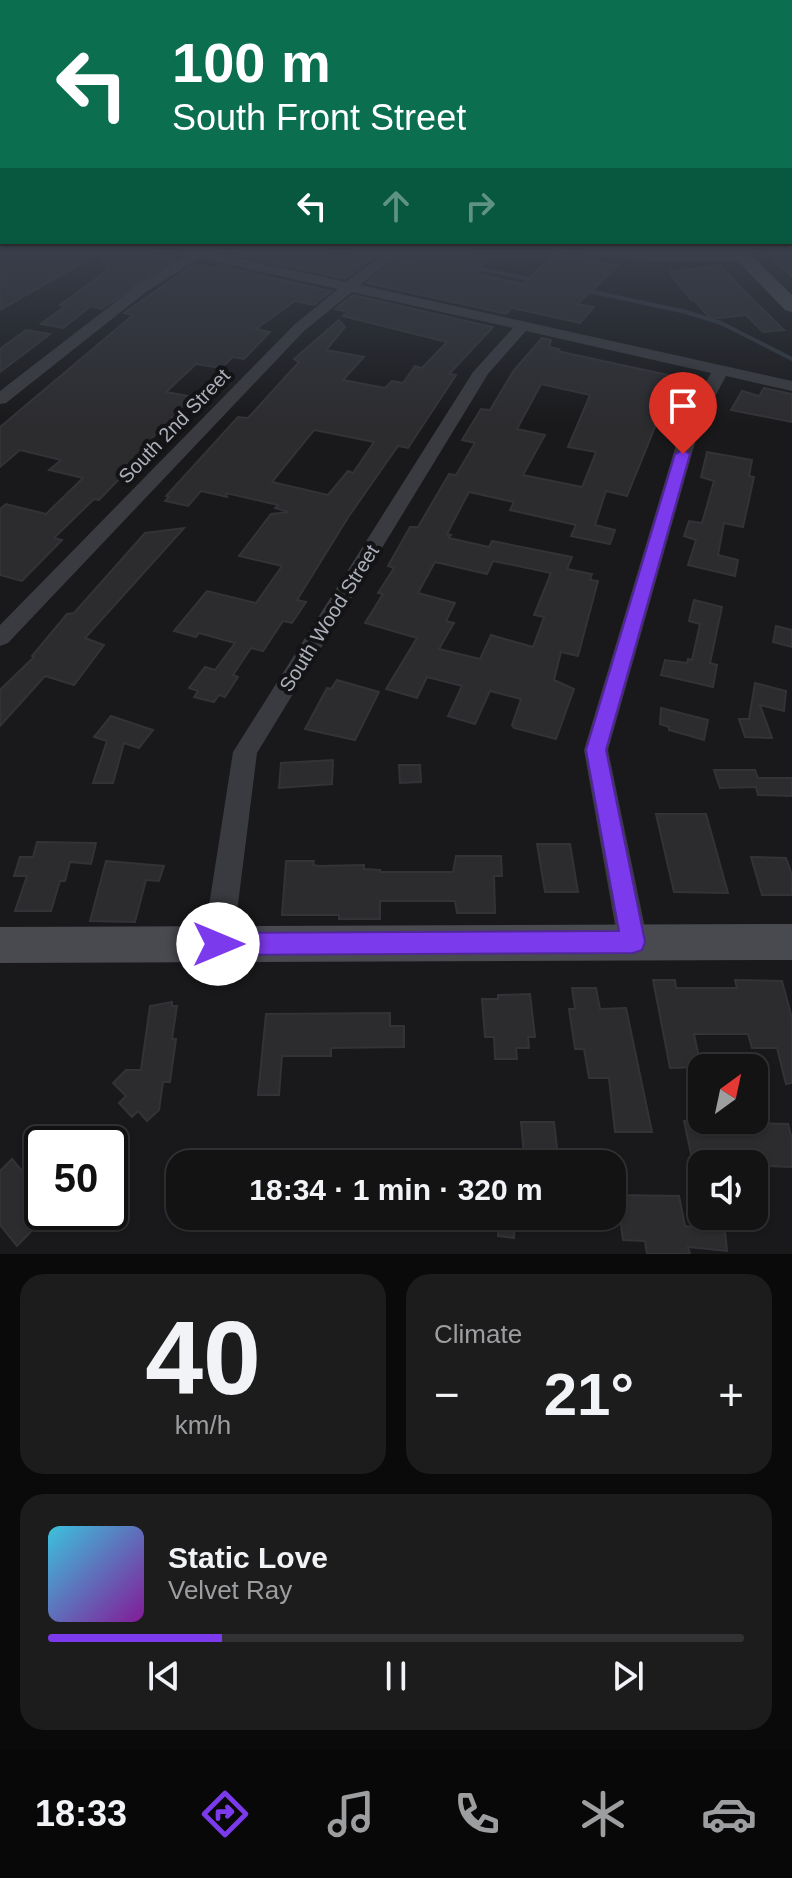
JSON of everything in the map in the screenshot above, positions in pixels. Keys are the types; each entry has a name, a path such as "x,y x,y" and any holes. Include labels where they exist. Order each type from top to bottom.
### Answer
{"main road":[{"path":"0,945 792,942"}],"street":[{"path":"0,399 116,309"},
{"name":"South 2nd Street","path":"0,638 299,328 323,309"},
{"path":"445,309 792,386"},
{"name":"South Wood Street","path":"218,944 245,752 481,372 523,326"},
{"path":"633,942 596,750 691,425 721,370"}],"building":[{"path":"62,309 88,309 63,328 41,324"},
{"path":"130,309 285,309 256,329 270,332 244,359 233,357 221,368 196,364 166,392 193,397 151,439 157,440 99,500 94,499 54,538 62,540 22,581 0,575 0,509 6,504 46,514 83,478 49,470 61,460 20,450 0,467 0,427 133,315 124,313"},
{"path":"335,309 412,309 493,327 449,374 456,375 408,448 398,446 349,516 297,600 306,602 292,623 283,621 263,651 251,648 233,675 238,677 225,697 219,695 214,702 194,697 198,691 189,688 205,667 215,670 235,643 199,633 196,637 174,631 207,591 256,603 282,566 239,556 271,514 289,512 275,508 278,505 226,493 227,497 201,491 188,506 165,501 169,497 166,496 238,417 248,418 299,362 294,359 339,320 345,327 326,350 364,357 343,380 385,388 392,381 403,383 415,366 422,368 447,342 343,316 348,312","holes":["314,430 374,442 353,473 348,471 328,495 272,482"]},
{"path":"481,309 511,309 506,314"},
{"path":"514,309 593,309 580,323"},
{"path":"702,309 762,309 784,330 763,332 746,315 711,319"},
{"path":"26,330 50,334 0,372 0,349"},
{"path":"542,338 551,340 549,347 559,349 557,351 691,380 679,401 673,399 664,413 661,412 627,496 606,491 595,525 615,530 610,544 571,536 576,525 510,510 514,502 469,492 447,534 451,535 449,538 489,547 492,541 572,557 567,569 592,574 590,580 598,581 578,656 561,652 554,680 574,689 556,739 514,728 512,725 521,699 490,691 475,724 448,716 462,686 427,677 417,698 386,689 417,638 365,623 383,594 378,593 394,568 388,566 410,527 418,527 449,474 456,475 475,443 462,440 481,409 490,410 514,370","holes":["541,384 590,395 568,447 596,452 582,487 523,475 545,435 517,429","493,561 551,573 534,615 544,617 533,647 491,635 480,659 439,649 454,623 446,621 455,603 418,593 435,562 487,574"]},
{"path":"764,388 792,394 792,422 731,410 742,391 759,396"},
{"path":"707,452 752,460 749,476 754,477 743,527 724,523 718,555 738,560 735,576 688,565 696,540 684,536 689,521 702,523 714,481 701,477"},
{"path":"184,528 85,638 104,645 74,685 45,676 0,726 0,690 34,657 67,614 74,613 145,533"},
{"path":"694,600 722,607 710,663 717,665 713,687 661,675 665,660 687,663 688,659 692,660 700,624 689,621"},
{"path":"776,626 792,630 792,647 773,642"},
{"path":"337,680 379,692 355,740 305,729 327,688 331,689"},
{"path":"755,683 786,691 784,711 760,705 772,738 745,737 739,719 749,719"},
{"path":"661,708 708,720 704,740 669,730 669,727 660,724"},
{"path":"111,716 153,730 139,748 124,743 113,783 93,783 107,741 94,737"},
{"path":"333,760 332,784 279,788 281,763"},
{"path":"399,765 420,765 421,782 400,783"},
{"path":"714,770 755,770 758,778 792,778 792,796 758,795 756,787 720,788"},
{"path":"656,814 706,814 728,893 674,892"},
{"path":"37,842 96,843 91,864 70,862 65,881 60,881 51,911 15,911 27,876 14,876 20,857 33,857"},
{"path":"537,844 570,844 578,892 545,892"},
{"path":"456,856 501,856 502,876 494,876 495,913 457,913 455,901 380,901 380,919 282,915 286,861 314,861 313,865 319,866 364,865 364,869 380,872 453,872"},
{"path":"751,857 786,858 792,875 792,895 762,895"},
{"path":"106,861 164,866 159,881 146,880 135,922 90,921"},
{"path":"653,980 675,980 676,988 737,988 735,980 782,981 792,1018 792,1083 786,1084 777,1048 752,1048 748,1034 694,1034 698,1054 688,1054 688,1067 670,1068"},
{"path":"572,988 596,988 600,1009 626,1008 652,1132 615,1132 609,1078 589,1078 584,1049 575,1049 569,1009 575,1009"},
{"path":"530,994 535,1037 528,1037 529,1048 516,1048 517,1059 495,1059 494,1037 485,1037 482,999"},
{"path":"172,1002 172,1006 177,1006 170,1082 163,1082 159,1110 147,1121 138,1111 132,1117 119,1103 126,1096 113,1083 126,1070 141,1070 150,1006"},
{"path":"390,1013 390,1026 404,1026 404,1047 331,1048 331,1056 282,1056 279,1095 258,1095 266,1014"},
{"path":"684,1121 688,1121 688,1134 768,1134 768,1123 788,1124 792,1139 792,1167 768,1166 768,1150 690,1150"},
{"path":"521,1122 554,1122 557,1150 523,1150"},
{"path":"12,1159 24,1173 24,1230 32,1230 17,1246 0,1225 0,1171"},
{"path":"626,1195 679,1196 688,1230 725,1231 727,1251 688,1247 690,1254 647,1254 645,1241 623,1240"},
{"path":"498,1230 514,1230 514,1238 498,1236"}],"waterway":[{"path":"670,309 721,323 792,359"}],"route":[{"path":"218,944 633,942 596,750 683,454"}]}
